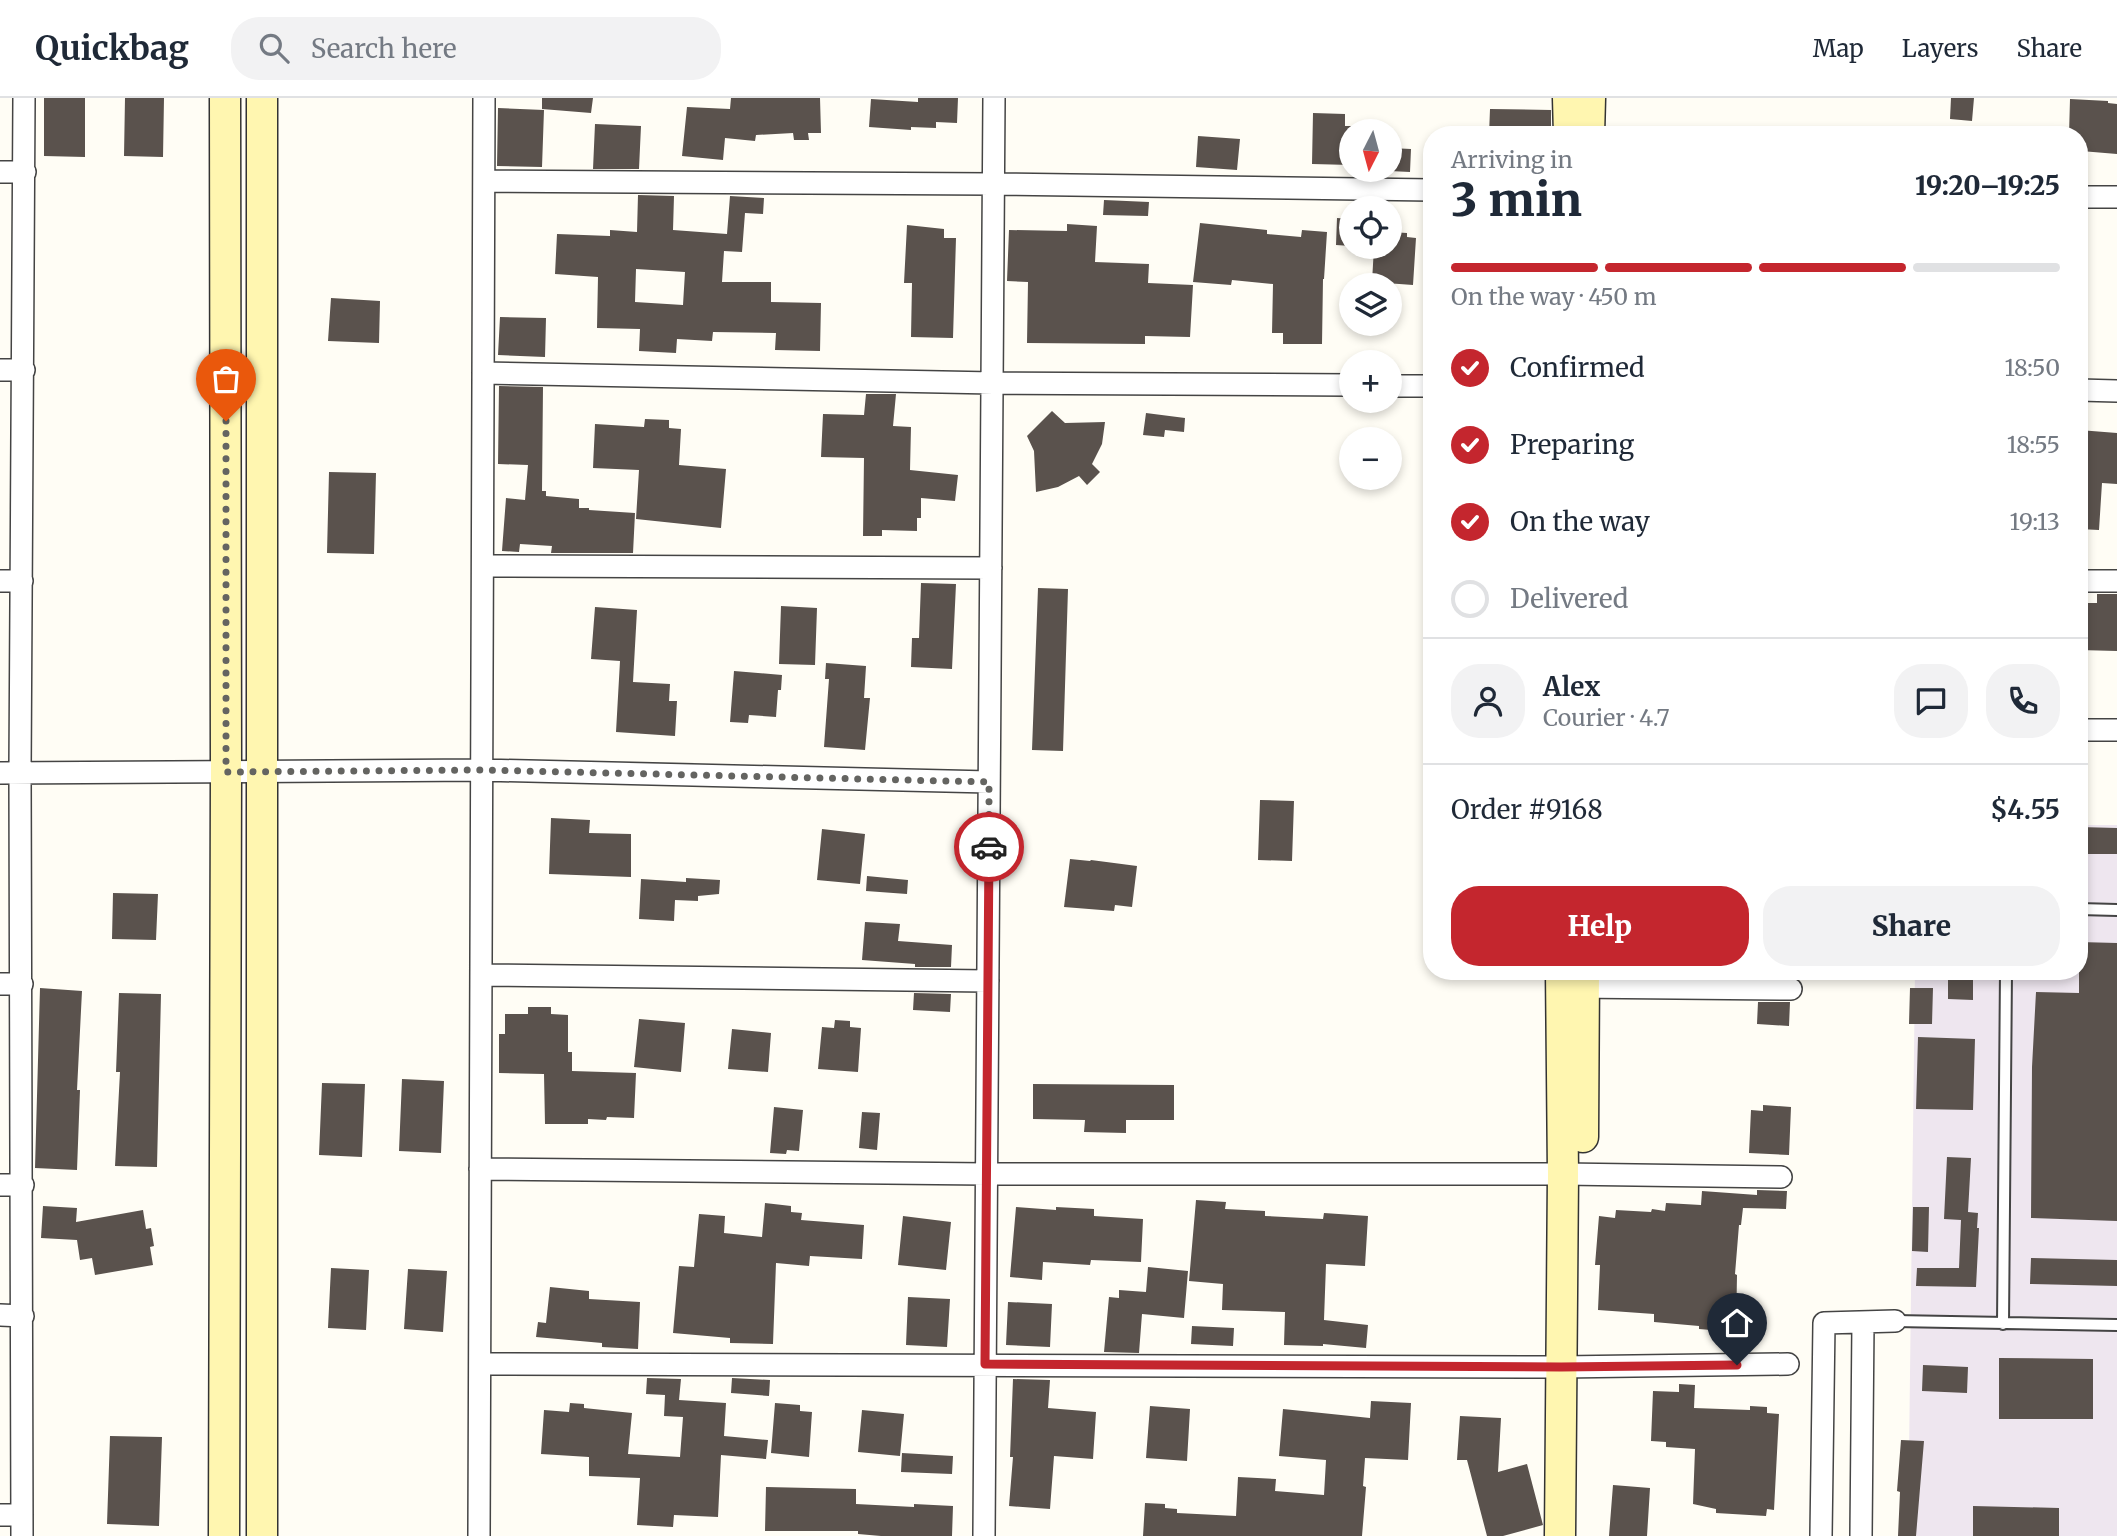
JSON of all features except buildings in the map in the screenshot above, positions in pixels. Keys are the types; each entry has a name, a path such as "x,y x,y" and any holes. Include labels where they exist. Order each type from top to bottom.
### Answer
{"main road":[{"path":"224,1536 225,98"},
{"path":"262,98 262,1536"},
{"path":"1568,98 1569,126"},
{"path":"1589,126 1590,98"},
{"path":"1560,1536 1571,1367 1573,980"},
{"path":"1571,1367 1580,1536"}],"street":[{"path":"0,1515 22,1525 22,984 10,773 22,582 24,98"},
{"path":"479,1536 484,98"},
{"path":"984,1536 994,98"},
{"path":"0,172 25,172"},
{"path":"484,181 1423,190"},
{"path":"2088,197 2117,197"},
{"path":"0,370 23,370"},
{"path":"483,373 993,383 1339,386"},
{"path":"1402,386 1423,386"},
{"path":"2088,390 2117,391"},
{"path":"483,566 991,568"},
{"path":"0,581 22,582"},
{"path":"2088,581 2117,581"},
{"path":"2088,730 2117,730"},
{"path":"10,773 482,770 989,782"},
{"path":"481,975 988,981"},
{"path":"1595,980 1791,989"},
{"path":"0,984 22,984"},
{"path":"480,1169 1781,1177"},
{"path":"0,1185 23,1185"},
{"path":"0,1315 23,1315"},
{"path":"1821,1536 1824,1323 1895,1321"},
{"path":"1861,1536 1863,1323"},
{"path":"480,1364 1571,1367 1788,1364"}],"lane":[{"path":"2088,909 2117,910"},
{"path":"2003,1324 2006,980"},
{"path":"1895,1321 2117,1325"}],"shaded area":[{"path":"2088,825 2117,825 2117,1536 1908,1536 1915,980 2088,980"}],"way so far":[{"path":"226,421 226,772 482,770 989,782 989,847"}],"route":[{"path":"989,847 985,1364 1561,1367 1737,1365"}]}
